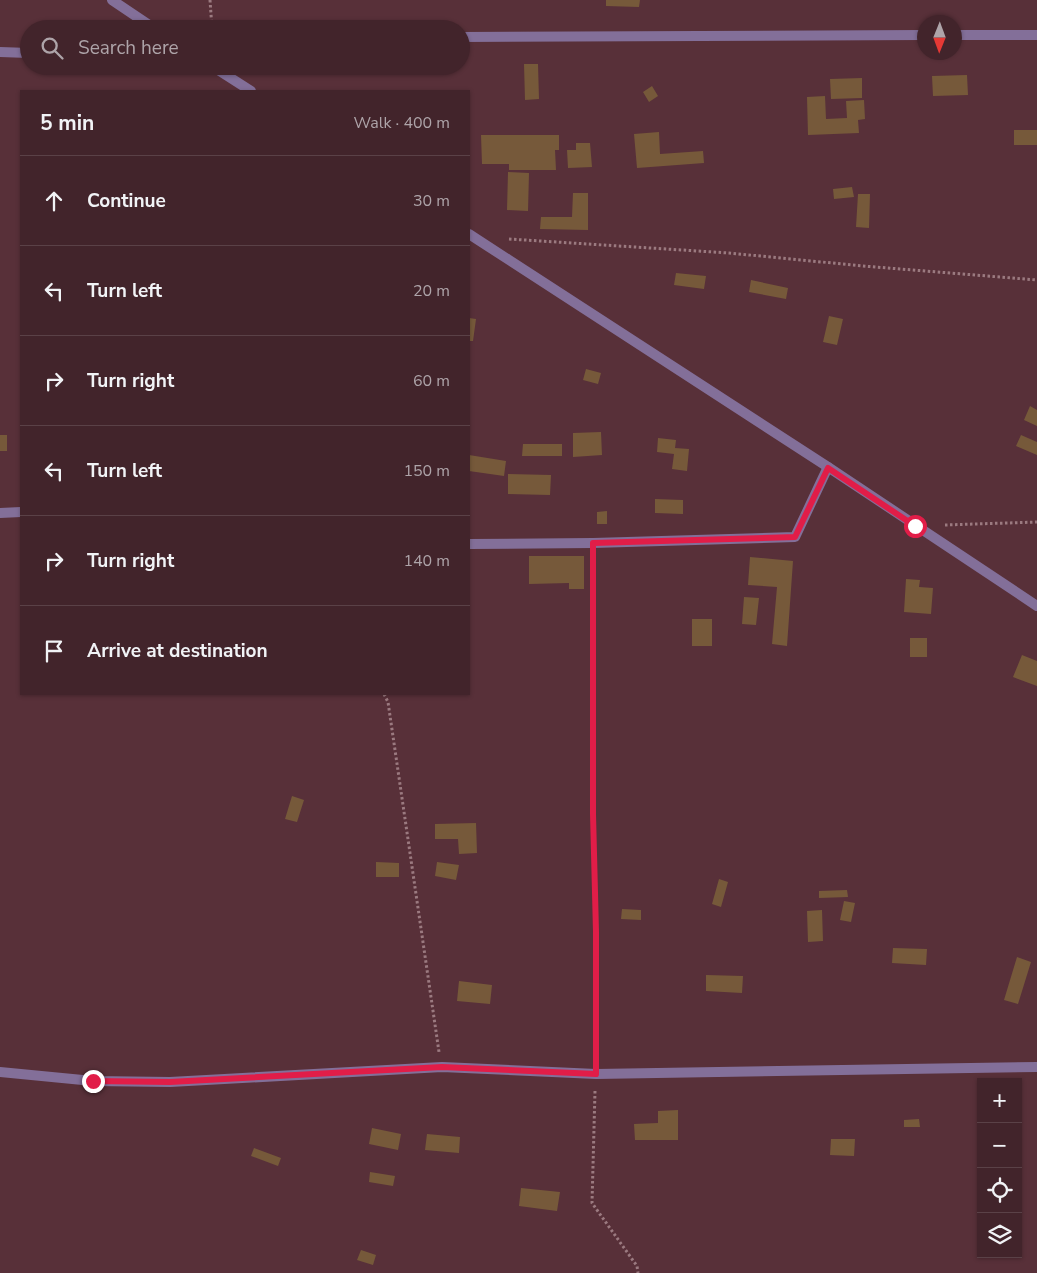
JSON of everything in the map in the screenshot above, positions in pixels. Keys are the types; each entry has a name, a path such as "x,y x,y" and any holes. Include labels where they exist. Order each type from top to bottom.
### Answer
{"street":[{"path":"112,0 142,20"},
{"path":"470,37 917,35"},
{"path":"962,35 1037,35"},
{"path":"0,52 20,53"},
{"path":"226,75 249,90"},
{"path":"470,235 1037,606"},
{"path":"470,544 593,543 795,537 828,468"},
{"path":"0,513 20,512"},
{"path":"0,1072 93,1081 170,1082 442,1067 596,1074 1037,1067"}],"path":[{"path":"210,0 211,20"},
{"path":"503,239 729,253 1037,280"},
{"path":"915,526 1037,522"},
{"path":"593,543 596,1074 592,1203 638,1266 638,1273"},
{"path":"384,695 388,702 442,1067"}],"building":[{"path":"606,0 640,0 639,7 606,6"},
{"path":"524,64 538,64 539,99 525,100"},
{"path":"967,75 968,95 933,96 932,76"},
{"path":"862,78 862,98 831,99 830,79"},
{"path":"652,86 658,96 649,102 643,92"},
{"path":"825,96 826,119 847,118 846,101 864,100 865,119 858,120 859,133 808,135 807,97"},
{"path":"1014,130 1037,130 1037,145 1014,145"},
{"path":"659,132 660,154 703,151 704,163 637,168 634,134"},
{"path":"481,135 559,135 559,150 555,150 556,170 509,170 509,164 482,164"},
{"path":"576,143 590,143 592,167 568,168 567,150 576,150"},
{"path":"508,172 529,173 528,211 507,210"},
{"path":"852,187 854,197 834,199 833,189"},
{"path":"573,193 588,193 588,230 540,229 541,217 572,217"},
{"path":"858,194 870,194 869,228 856,227"},
{"path":"676,273 706,276 704,289 674,285"},
{"path":"751,280 788,288 786,299 749,292"},
{"path":"829,316 843,319 837,345 823,342"},
{"path":"470,318 476,319 473,341 470,341"},
{"path":"586,369 601,373 598,384 583,380"},
{"path":"1030,406 1037,410 1037,426 1024,420"},
{"path":"601,432 602,455 573,457 573,433"},
{"path":"0,435 7,435 7,451 0,451"},
{"path":"1021,435 1037,442 1037,455 1016,446"},
{"path":"658,438 676,440 675,448 689,449 687,471 672,469 674,454 657,452"},
{"path":"523,444 562,444 562,456 522,456"},
{"path":"470,455 506,461 504,476 470,471"},
{"path":"508,474 551,475 550,495 508,494"},
{"path":"655,499 683,500 683,514 655,513"},
{"path":"607,511 607,524 597,524 597,512"},
{"path":"529,556 584,556 584,589 569,589 569,583 529,584"},
{"path":"750,557 793,561 787,646 772,644 777,587 748,585"},
{"path":"906,579 920,580 919,587 933,588 931,614 904,612"},
{"path":"744,597 759,598 756,625 742,624"},
{"path":"692,619 712,619 712,646 692,646"},
{"path":"910,638 927,638 927,657 910,657"},
{"path":"1022,655 1037,661 1037,686 1013,677"},
{"path":"292,796 304,800 297,822 285,819"},
{"path":"476,823 477,853 459,854 458,839 435,839 435,824"},
{"path":"376,862 399,863 399,877 376,877"},
{"path":"437,862 459,865 456,880 435,876"},
{"path":"719,879 728,882 721,907 712,904"},
{"path":"847,890 848,897 819,898 819,891"},
{"path":"844,901 855,903 851,922 840,920"},
{"path":"622,909 641,910 641,920 621,919"},
{"path":"822,910 823,941 808,942 807,911"},
{"path":"893,948 927,949 926,965 892,963"},
{"path":"1017,957 1031,962 1018,1004 1004,1000"},
{"path":"706,975 743,976 742,993 706,991"},
{"path":"459,981 492,985 490,1004 457,1001"},
{"path":"678,1110 678,1140 635,1140 634,1124 658,1123 658,1111"},
{"path":"919,1119 920,1127 904,1127 904,1120"},
{"path":"372,1128 401,1134 398,1150 369,1144"},
{"path":"427,1134 460,1137 459,1153 425,1150"},
{"path":"831,1139 855,1139 854,1156 830,1155"},
{"path":"254,1148 281,1158 278,1166 251,1156"},
{"path":"370,1172 395,1176 393,1186 369,1182"},
{"path":"521,1188 560,1192 557,1211 519,1206"},
{"path":"361,1250 376,1255 373,1265 357,1260"}],"route":[{"path":"93,1081 170,1082 442,1067 596,1074 596,932 593,814 593,543 795,537 828,468 915,526"}]}
